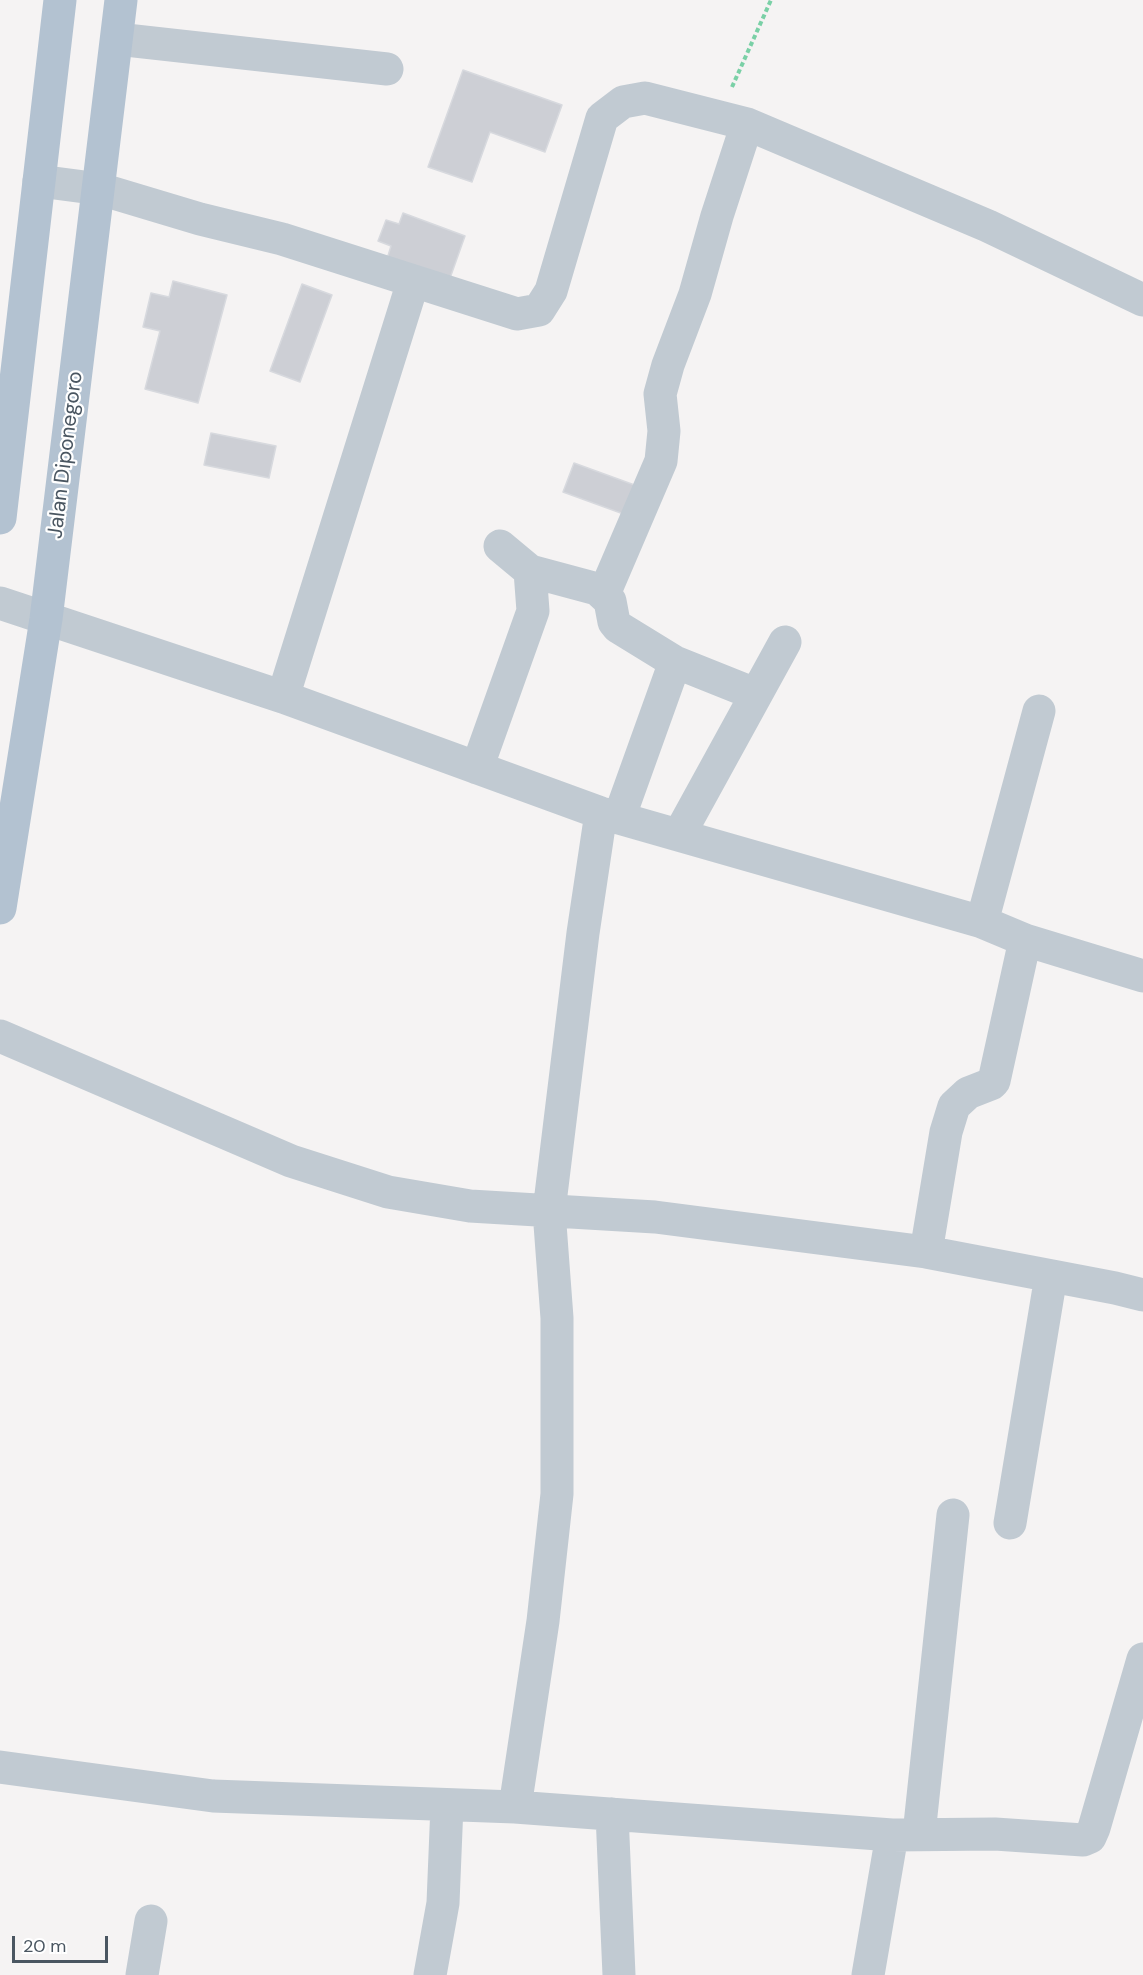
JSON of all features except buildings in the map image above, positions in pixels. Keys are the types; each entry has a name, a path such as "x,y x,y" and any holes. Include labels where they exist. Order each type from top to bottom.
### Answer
{"main road":[{"path":"0,518 7,399 39,181 60,0"},
{"name":"Jalan Diponegoro","path":"0,908 46,619 100,189 121,0"}],"street":[{"path":"117,39 387,69"},
{"path":"39,181 100,189 200,219 282,239 517,314 539,310 551,291 602,118 623,102 645,98 733,121 988,225 1143,300"},
{"path":"604,594 661,461 664,431 660,394 668,365 695,294 717,216 733,121"},
{"path":"284,697 413,282"},
{"path":"500,546 530,571 604,594 610,601 614,622 618,627 675,662 755,694"},
{"path":"477,768 533,611 530,571"},
{"path":"0,603 284,697 610,816 982,921 1026,940 1143,976"},
{"path":"679,835 785,642"},
{"path":"515,1808 543,1621 557,1494 557,1318 549,1211 583,933 610,816 675,662"},
{"path":"982,921 1039,711"},
{"path":"926,1252 946,1132 954,1106 968,1093 992,1084 994,1081 1026,940"},
{"path":"0,1036 302,1165 388,1192 470,1206 655,1217 926,1252 1143,1295"},
{"path":"1010,1523 1051,1276"},
{"path":"868,1975 905,1834 953,1515"},
{"path":"0,1767 213,1796 515,1808 905,1834 995,1834 1083,1840 1090,1837 1097,1818 1143,1659"},
{"path":"430,1975 443,1903 447,1805"},
{"path":"612,1814 619,1975"},
{"path":"142,1975 151,1921"}],"path":[{"path":"733,121 771,0"}]}
